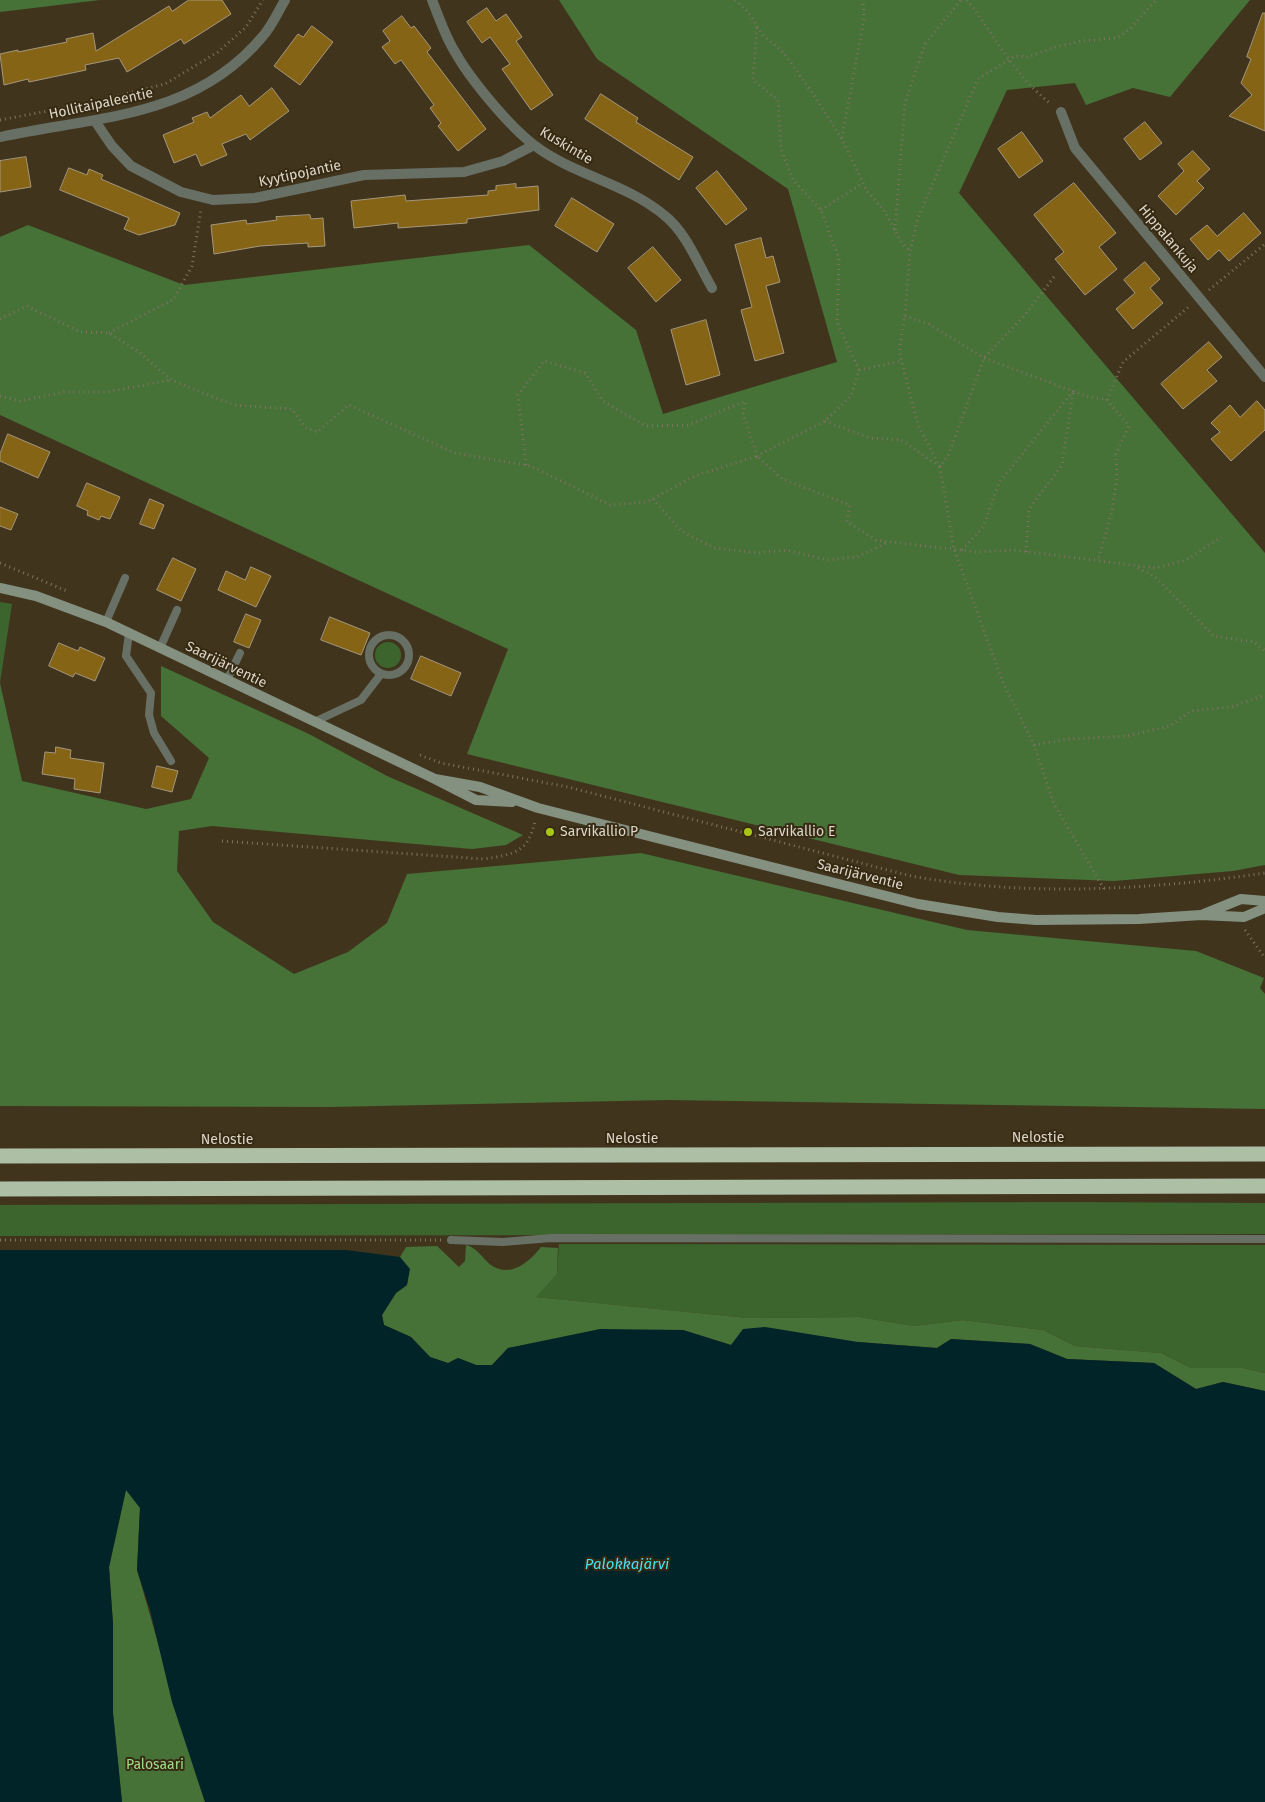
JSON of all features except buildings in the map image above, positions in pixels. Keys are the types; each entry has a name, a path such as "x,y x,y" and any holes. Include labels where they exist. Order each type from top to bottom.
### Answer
{"highway":[{"name":"Nelostie","path":"0,1156 1265,1154"},
{"path":"0,1189 1265,1186"}],"main road":[{"name":"Saarijärventie","path":"0,588 36,596 106,622 436,779 480,787 538,808 918,904 955,911 1036,920 1140,919 1201,915 1244,917 1265,908"},
{"name":"Saarijärventie","path":"1201,915 1241,899 1265,901"}],"street":[{"name":"Hollitaipaleentie","path":"0,137 95,121 152,108 203,87 229,68 264,36 285,0"},
{"name":"Kuskintie","path":"432,0 454,52 488,98 534,144 585,174 636,197 665,215 685,241 712,288"},
{"name":"Hippalankuja","path":"1061,112 1075,148 1265,377"},
{"name":"Kyytipojantie","path":"95,121 112,146 131,166 181,192 213,200 255,198 364,175 464,172 503,161 534,144"}],"lane":[{"path":"106,622 124,578"},
{"path":"160,648 178,610"},
{"path":"129,633 126,656 151,693 149,714 154,733 171,761"},
{"path":"393,635 403,641 408,650 409,657 406,665 400,672 389,675 382,674 370,663 369,653 372,643 379,637 393,635"},
{"path":"227,680 240,653"},
{"path":"314,722 361,700 382,674"},
{"path":"451,1240 504,1242 551,1238 1265,1239"}],"path":[{"path":"0,120 84,104 165,84 218,52 246,27 263,0"},
{"path":"735,0 748,12 763,35 784,53 842,139 867,191 885,212 895,231 910,251"},
{"path":"842,139 864,19 863,0"},
{"path":"895,231 905,103 925,44 960,0"},
{"path":"967,0 1009,61 1040,96 1061,112"},
{"path":"1104,889 1054,804 1034,745 1002,680 954,549 940,467 918,426 899,351 905,316 910,251 918,218 978,79 1015,56 1028,57 1056,47 1082,41 1116,38 1130,28 1156,0"},
{"path":"109,333 139,352 171,380 234,405 292,409 304,427 317,432 349,405 455,453 526,465 610,505 647,502 695,476 757,456 825,421 850,396 859,370 837,322 839,259 821,210 793,180 781,149 778,100 753,80 757,26"},
{"path":"821,210 863,183"},
{"path":"0,319 27,306 80,332 109,333 174,299 192,266 202,197"},
{"path":"940,467 949,454 984,358 1024,316 1054,277"},
{"path":"905,316 929,324 984,358 1073,391 1107,400 1129,426 1116,454 1117,478 1112,511 1098,560"},
{"path":"526,465 518,395 544,361 585,373 604,401 646,426 689,425 745,402 743,414 757,456 782,479 850,504 847,522 876,540 962,550 1026,552 1156,568 1186,560 1221,537"},
{"path":"859,370 902,361"},
{"path":"1107,400 1123,362"},
{"path":"0,396 20,401 64,392 106,392 171,380"},
{"path":"962,550 983,527 999,483 1073,391"},
{"path":"1026,552 1029,509 1062,465 1073,391"},
{"path":"825,421 870,438 901,440 940,467"},
{"path":"653,499 681,531 714,548 759,553 786,550 827,560 857,557 888,541"},
{"path":"0,563 35,577"},
{"path":"1137,567 1155,577 1214,636 1254,642 1265,651"},
{"path":"1034,745 1067,739 1127,736 1170,726 1191,711 1231,708 1265,695"},
{"path":"441,763 568,787 929,879 957,884 1104,889 1265,873"},
{"path":"222,841 484,859 509,854 524,847 532,837 538,808"},
{"path":"0,1240 451,1240"}],"green space":[{"path":"0,0 100,0 0,12"},
{"path":"559,0 1250,0 1170,97 1133,88 1086,105 1075,83 1007,90 959,193 1265,553 1265,865 1233,871 1114,881 959,875 467,754 508,649 0,415 0,237 28,225 184,285 529,245 636,330 663,414 837,362 788,189 597,59"},
{"path":"0,602 12,604 0,683"},
{"path":"388,642 397,646 401,655 397,664 388,668 379,664 375,655 379,646"},
{"path":"161,666 309,734 387,776 523,835 506,845 472,849 212,826 179,831 177,871 213,922 294,974 348,952 387,923 407,874 641,853 967,930 1196,951 1264,978 1260,988 1265,994 1265,1109 667,1100 330,1107 0,1106 0,683 22,781 146,809 191,799 209,758 161,716"},
{"path":"1265,1203 1265,1234 0,1236 0,1205"},
{"path":"559,1244 1265,1245 1265,1373 1243,1368 1191,1368 1161,1353 1075,1346 1043,1330 963,1320 914,1326 859,1317 748,1318 535,1297 557,1274"},
{"path":"466,1245 475,1249 487,1262 501,1270 521,1266 541,1247 558,1248 557,1274 536,1297 748,1318 859,1317 914,1326 963,1320 1043,1330 1075,1346 1161,1353 1191,1368 1243,1368 1265,1373 1265,1391 1223,1382 1196,1389 1154,1363 1067,1359 1030,1344 951,1339 937,1348 858,1342 731,1345 683,1330 551,1341 508,1348 492,1365 476,1365 458,1358 448,1363 430,1357 411,1337 384,1325 382,1315 396,1293 407,1285 409,1269 400,1257 406,1247 437,1246 459,1267 465,1261"},
{"name":"Palosaari","path":"126,1489 140,1508 137,1570 205,1802 122,1802 113,1713 113,1624 109,1567"}],"water":[{"name":"Palokkajärvi","path":"0,1250 346,1250 400,1257 410,1269 407,1285 396,1293 382,1315 384,1325 411,1337 430,1357 448,1363 458,1358 476,1365 492,1365 508,1348 600,1329 683,1330 731,1345 743,1329 765,1327 858,1342 937,1348 951,1339 1030,1344 1067,1359 1154,1363 1196,1389 1223,1382 1265,1391 1265,1802 205,1802 172,1702 150,1610 137,1570 140,1508 126,1490 109,1567 113,1624 113,1713 122,1802 0,1802"}],"place":[{"name":"Sarvikallio P","path":"550,832"},
{"name":"Sarvikallio E","path":"748,832"}]}
